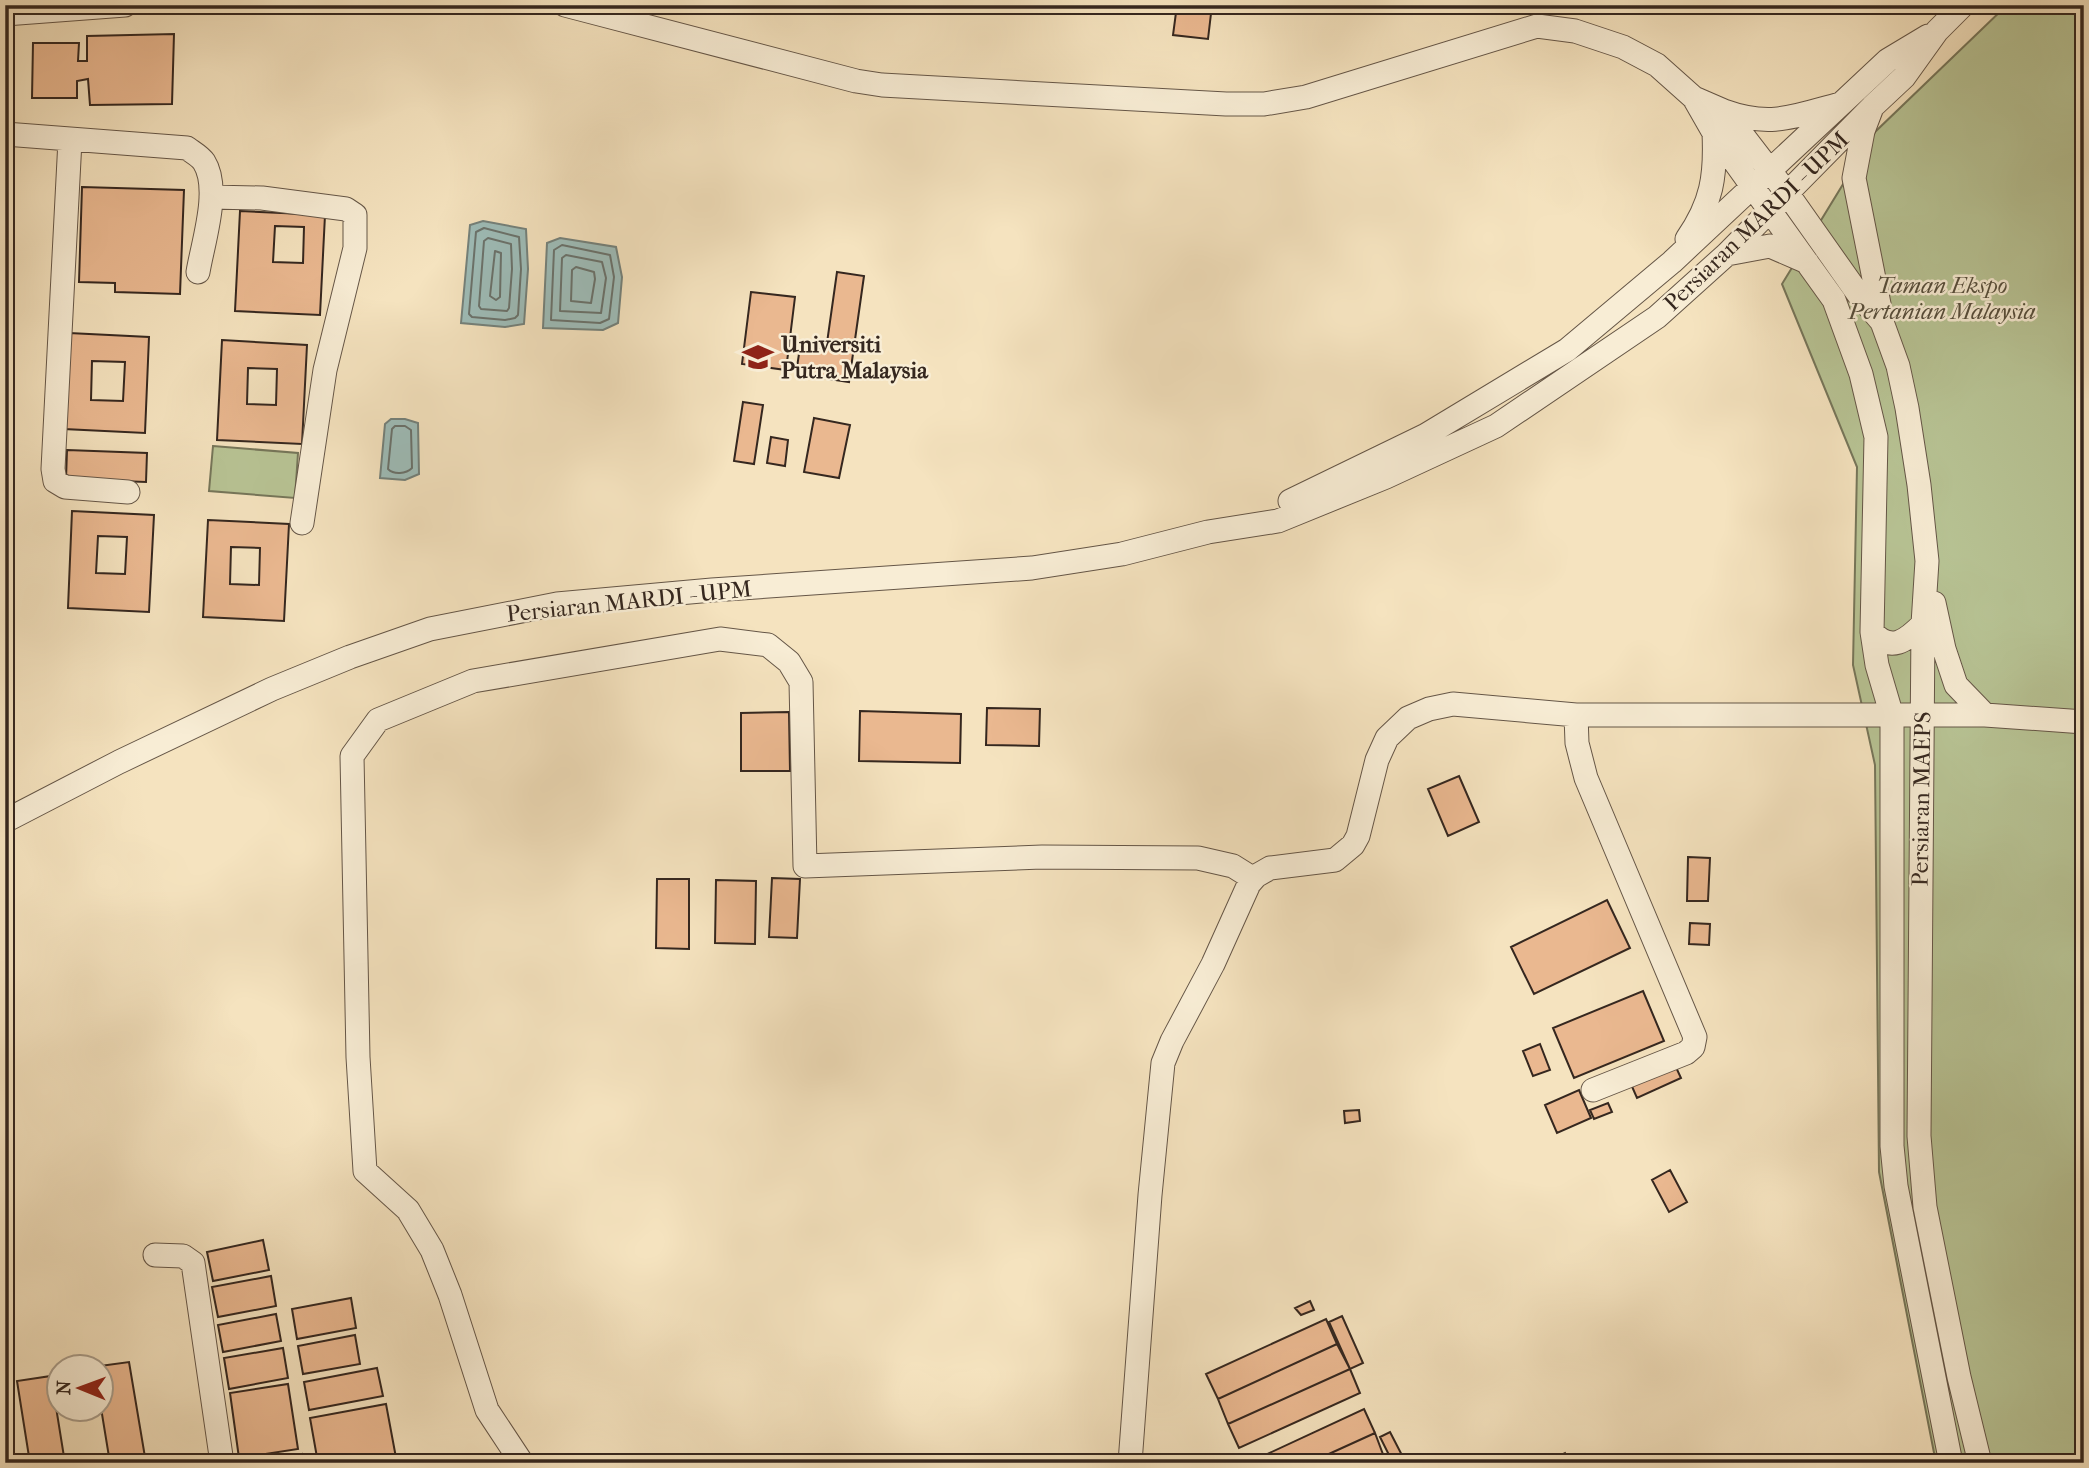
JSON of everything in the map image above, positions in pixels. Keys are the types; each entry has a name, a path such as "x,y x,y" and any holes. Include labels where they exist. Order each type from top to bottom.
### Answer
{"street":[{"path":"5,14 56,8 125,5"},
{"path":"565,5 856,81 882,85 1264,104 1306,97 1538,26 1575,31 1623,47 1657,65 1694,98 1748,119 1777,120 1842,104"},
{"name":"Persiaran MARDI - UPM","path":"1208,532 1279,521 1386,477 1496,426 1657,317 1727,254 1905,77 1937,31 1962,5"},
{"name":"Persiaran MARDI - UPM","path":"5,821 119,762 272,689 349,657 430,629 557,604 712,590 1032,568 1122,554 1208,532 1271,510 1426,435 1567,350 1672,261 1888,60 1937,31"},
{"path":"1694,98 1714,133 1761,180"},
{"path":"1872,107 1863,131 1854,178 1882,322"},
{"path":"1724,111 1761,180"},
{"path":"1672,261 1706,205 1716,170 1714,133"},
{"path":"5,134 187,148 203,161 212,184 198,272"},
{"path":"69,140 53,469 55,481 65,488 128,492"},
{"name":"Persiaran MAEPS","path":"1761,180 1787,193 1859,295 1882,322 1898,366 1907,408 1927,562 1923,624 1919,1136 1925,1207 1959,1377 1980,1463"},
{"name":"Persiaran MAEPS","path":"1761,180 1770,209 1834,300 1861,374 1876,437 1872,632 1877,665 1892,716 1892,1146 1896,1186 1951,1463"},
{"path":"211,197 262,198 346,209 355,215 355,248 325,370 302,523"},
{"path":"1727,254 1770,246 1807,262"},
{"path":"1927,562 1937,624 1956,685 1985,715"},
{"path":"1872,632 1879,640 1897,644 1909,638 1923,624"},
{"path":"522,1463 486,1410 450,1295 432,1250 408,1210 365,1171 358,1058 352,756 378,720 473,681 720,639 768,645 789,662 801,682 805,866 1042,857 1198,858 1244,872 1335,860 1353,845 1358,836 1377,760 1387,738 1408,718 1429,709 1453,704 1576,715 1985,715 2084,723"},
{"path":"1576,715 1577,744 1586,778 1695,1037 1693,1047 1686,1053 1593,1090"},
{"path":"1130,1463 1150,1195 1163,1063 1171,1041 1213,964 1249,884 1244,872"},
{"path":"155,1255 183,1256 192,1263 222,1463"}],"green space":[{"name":"Taman Ekspo Pertanian Malaysia","path":"2007,5 2084,5 2084,1463 1936,1463 1879,1172 1875,765 1853,665 1857,467 1782,284 1875,132"},
{"path":"213,446 298,453 295,498 209,491"}],"water":[{"path":"483,221 526,229 528,269 524,324 505,327 461,323 470,225"},
{"path":"560,238 616,247 622,277 618,323 603,330 543,328 547,243"},
{"path":"391,419 418,423 419,474 405,480 380,478 385,424"}],"building":[{"path":"1177,5 1212,5 1208,39 1173,35"},
{"path":"174,34 172,104 90,105 88,79 77,81 77,98 32,98 33,43 79,43 78,61 87,61 87,36"},
{"path":"82,187 184,190 180,294 115,292 115,283 79,282"},
{"path":"240,211 325,215 320,315 235,311","holes":["275,226 304,227 303,263 273,262"]},
{"path":"837,272 864,276 849,382 796,374 800,347 826,350"},
{"path":"751,292 795,297 786,370 742,364"},
{"path":"69,333 149,337 145,433 64,429","holes":["92,361 125,362 123,401 91,400"]},
{"path":"222,340 307,345 302,444 217,440","holes":["248,368 277,369 276,405 247,404"]},
{"path":"743,402 763,405 754,464 734,461"},
{"path":"814,418 850,425 839,478 804,472"},
{"path":"771,437 788,440 785,466 767,463"},
{"path":"67,450 147,453 146,482 66,479"},
{"path":"72,511 154,515 149,612 68,608","holes":["98,536 127,537 125,574 96,573"]},
{"path":"208,520 289,524 284,621 203,617","holes":["231,547 260,548 259,585 230,584"]},
{"path":"987,708 1040,709 1039,746 986,745"},
{"path":"860,711 961,714 960,763 859,761"},
{"path":"789,712 790,771 741,771 741,713"},
{"path":"1459,776 1479,822 1448,836 1428,789"},
{"path":"1688,857 1710,858 1708,901 1687,901"},
{"path":"772,878 800,879 797,938 769,937"},
{"path":"657,879 689,879 689,949 656,948"},
{"path":"716,880 756,881 755,944 715,943"},
{"path":"1607,900 1630,948 1534,994 1511,947"},
{"path":"1690,923 1710,924 1709,945 1689,944"},
{"path":"1643,991 1664,1041 1574,1078 1553,1028"},
{"path":"1540,1044 1550,1070 1533,1076 1523,1051"},
{"path":"1674,1063 1681,1078 1637,1098 1630,1082"},
{"path":"1579,1090 1591,1118 1557,1133 1545,1105"},
{"path":"1608,1103 1612,1112 1594,1119 1590,1110"},
{"path":"1359,1110 1360,1121 1345,1123 1344,1111"},
{"path":"1670,1170 1687,1202 1669,1212 1652,1180"},
{"path":"263,1240 269,1270 213,1281 207,1252"},
{"path":"271,1276 276,1306 218,1317 212,1287"},
{"path":"351,1298 356,1328 297,1339 292,1309"},
{"path":"1310,1301 1314,1310 1301,1315 1295,1308"},
{"path":"276,1314 281,1341 223,1352 218,1325"},
{"path":"1342,1316 1363,1363 1350,1369 1329,1322"},
{"path":"1326,1319 1337,1344 1218,1399 1206,1374"},
{"path":"355,1335 360,1364 303,1374 298,1346"},
{"path":"1337,1344 1350,1369 1228,1424 1218,1399"},
{"path":"283,1348 288,1378 229,1389 224,1358"},
{"path":"129,1362 146,1463 110,1463 103,1422 116,1422 116,1364"},
{"path":"377,1368 383,1396 309,1410 304,1382"},
{"path":"1350,1369 1360,1393 1239,1448 1228,1424"},
{"path":"46,1377 46,1422 58,1422 65,1463 30,1463 17,1381"},
{"path":"288,1384 298,1449 239,1458 230,1393"},
{"path":"386,1404 397,1463 318,1463 310,1418"},
{"path":"1364,1409 1375,1433 1309,1463 1248,1463"},
{"path":"1390,1432 1406,1463 1393,1463 1380,1437"},
{"path":"1375,1433 1384,1457 1372,1463 1309,1463"},
{"path":"1565,1453 1569,1463 1544,1463"},
{"path":"302,1454 303,1463 248,1463"}],"place":[{"name":"Universiti Putra Malaysia","path":"758,357"}]}
